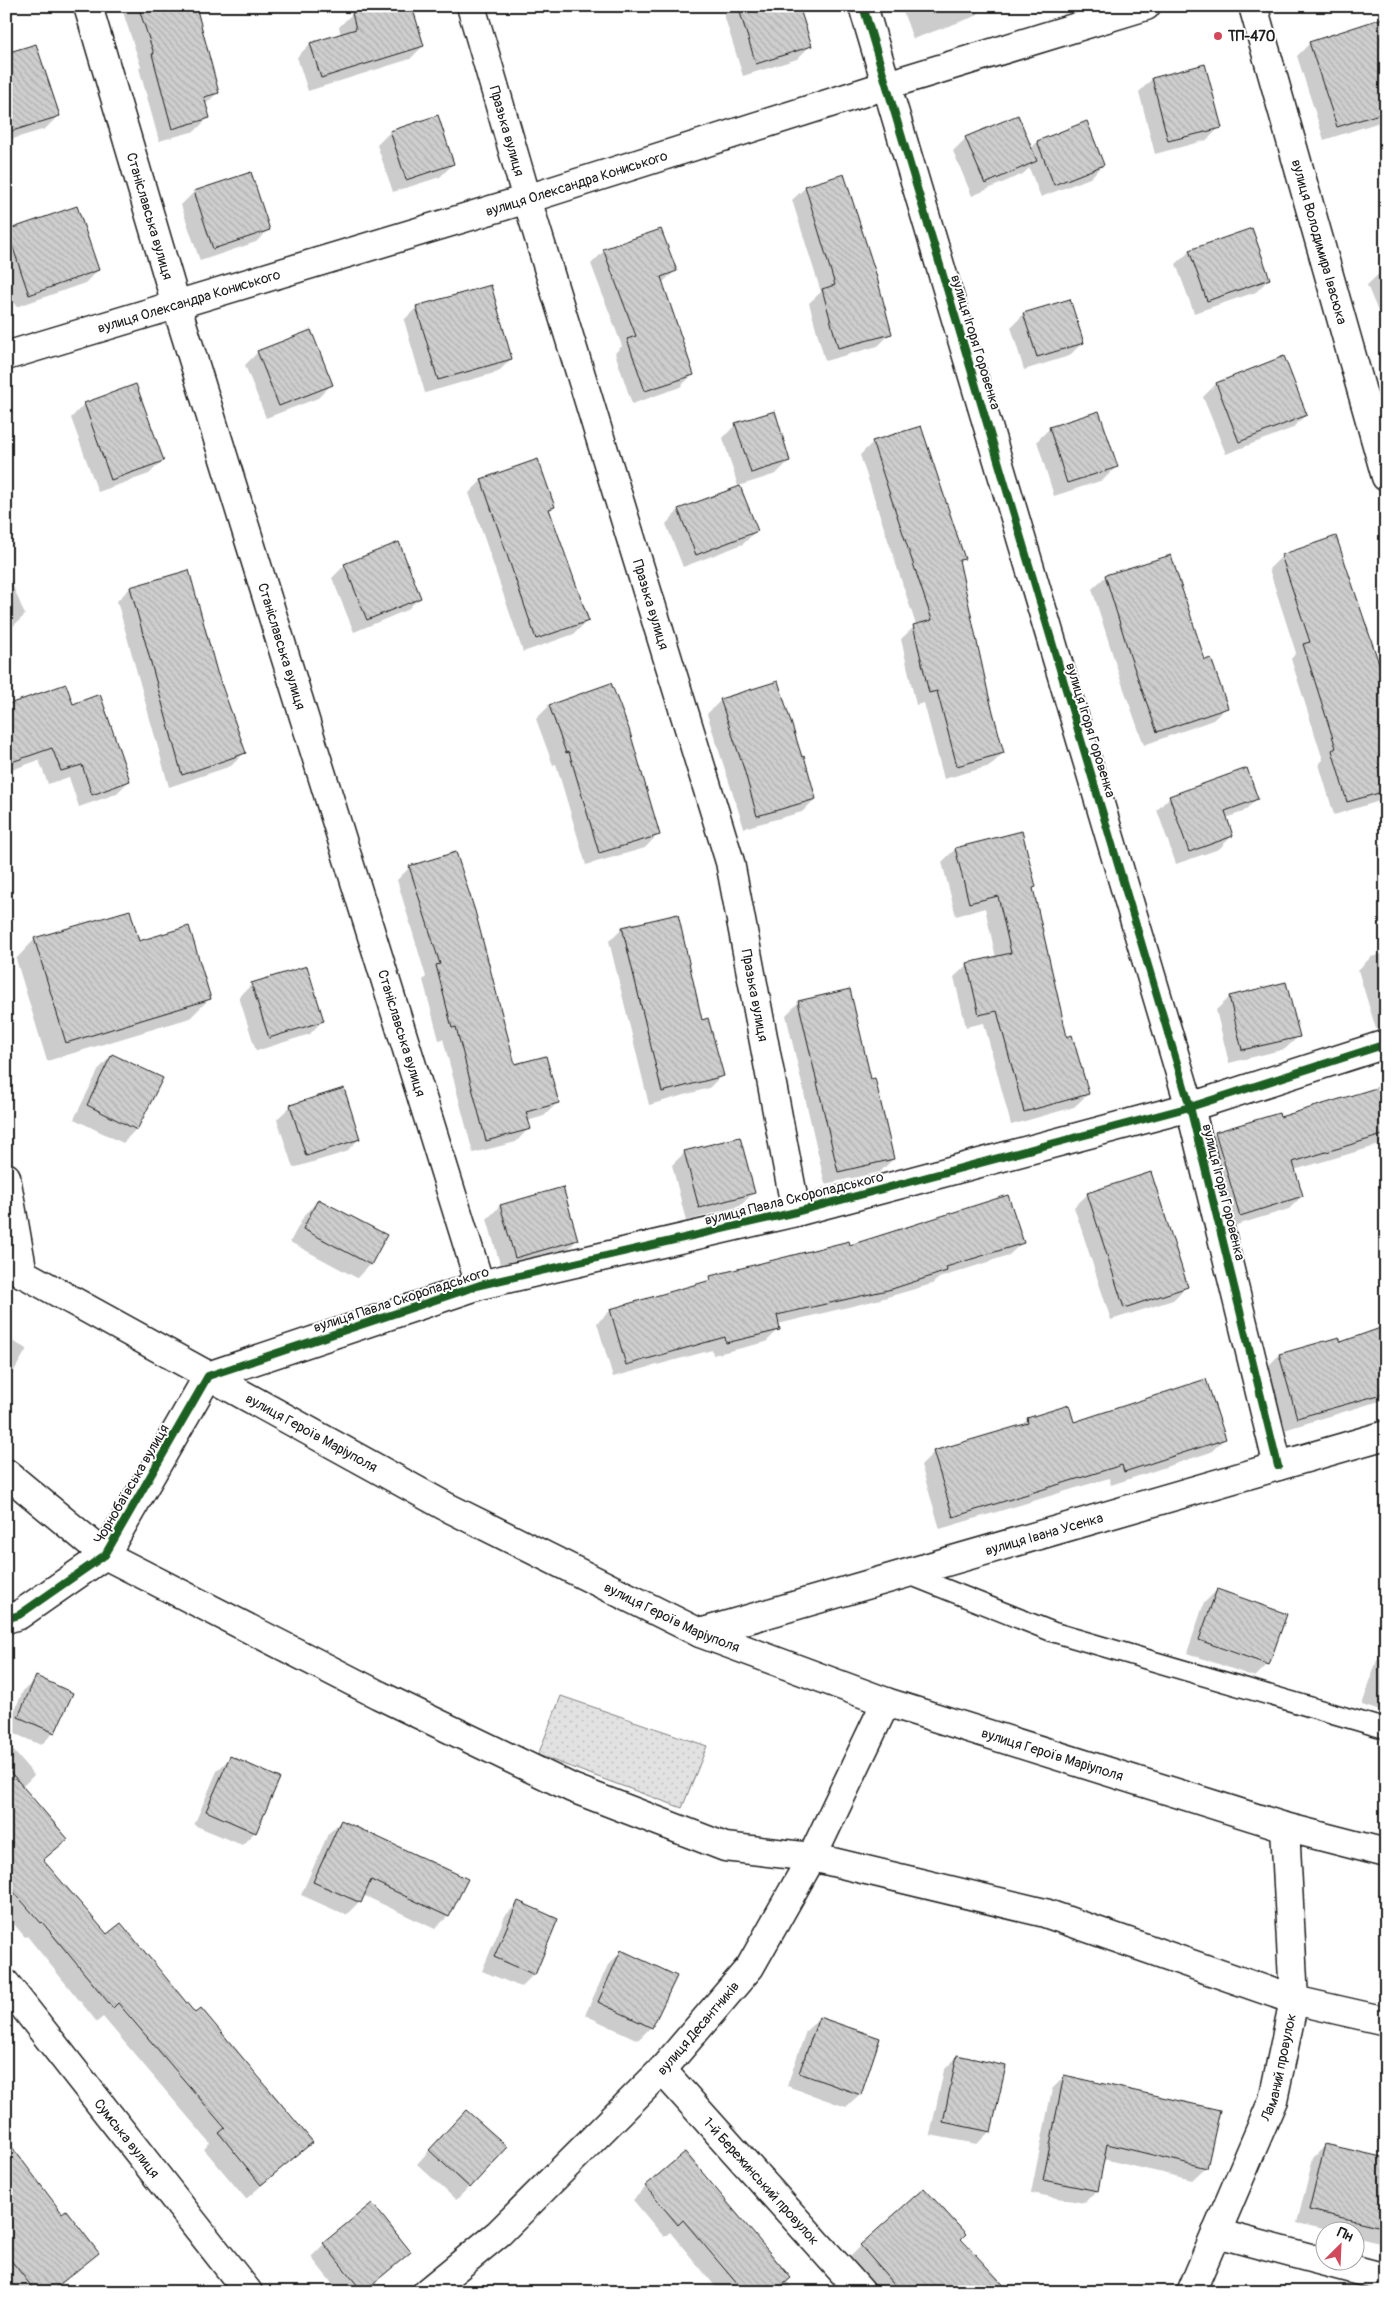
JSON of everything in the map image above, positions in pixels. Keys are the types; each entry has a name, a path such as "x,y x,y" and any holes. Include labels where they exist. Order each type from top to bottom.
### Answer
{"street":[{"name":"Станіславська вулиця","path":"88,6 176,304 480,1285"},
{"name":"Празька вулиця","path":"471,6 527,198 730,862 796,1212"},
{"name":"вулиця Ігоря Горовенка","path":"863,6 1190,1107 1278,1466"},
{"name":"вулиця Олександра Кониського","path":"6,356 527,198 1146,6"},
{"name":"вулиця Володимира Івасюка","path":"1253,6 1386,477"},
{"name":"вулиця Павла Скоропадського","path":"208,1376 480,1285 796,1212 1190,1107 1386,1044"},
{"path":"6,1177 15,1269"},
{"name":"вулиця Героїв Маріуполя","path":"15,1269 445,1506 700,1633 886,1702 1285,1826 1386,1853"},
{"name":"Чорнобаївська вулиця","path":"6,1619 19,1615 105,1555 208,1376"},
{"name":"вулиця Івана Усенка","path":"700,1633 1386,1435"},
{"path":"6,1473 105,1555 379,1695 572,1788 725,1847 812,1856 1046,1913 1294,2000 1386,2021"},
{"name":"вулиця Десантників","path":"427,2292 499,2233 662,2070 750,1967 812,1856 886,1702"},
{"name":"Ламаний провулок","path":"1191,2292 1273,2100 1294,2000 1285,1826"},
{"name":"Сумська вулиця","path":"6,1984 248,2292"},
{"name":"1-й Бережинський провулок","path":"662,2070 861,2292"},
{"path":"1216,2233 1386,2278"}],"lane":[{"path":"906,1573 1053,1632 1386,1729"}],"shaded area":[{"path":"561,1696 707,1746 682,1808 538,1755"}],"building":[{"path":"138,6 196,6 219,93 204,97 210,118 172,129 152,54 154,54"},
{"path":"374,6 412,6 424,46 321,78 310,43 356,29 352,13"},
{"path":"738,6 799,6 812,46 756,64"},
{"path":"1386,17 1386,112 1337,127 1309,42"},
{"path":"36,44 60,116 6,133 6,53"},
{"path":"1205,64 1222,128 1168,141 1152,78"},
{"path":"438,115 454,164 406,180 390,131"},
{"path":"1018,115 1037,161 985,184 965,137"},
{"path":"1087,121 1104,165 1054,185 1037,141"},
{"path":"251,172 270,230 213,249 194,191"},
{"path":"844,174 876,274 892,334 838,348 822,289 835,285 805,186"},
{"path":"77,206 99,270 29,295 7,230"},
{"path":"1252,228 1270,279 1207,301 1189,250"},
{"path":"661,229 677,271 661,277 694,375 645,391 627,339 636,336 603,249"},
{"path":"491,285 512,359 438,380 416,306"},
{"path":"1070,299 1084,343 1037,357 1023,313"},
{"path":"311,330 333,385 279,406 257,351"},
{"path":"1284,356 1307,415 1239,442 1216,383"},
{"path":"136,384 164,461 111,480 84,403"},
{"path":"775,411 790,461 751,473 735,423"},
{"path":"1099,411 1118,467 1067,483 1049,427"},
{"path":"921,426 965,559 959,560 989,697 1004,753 957,766 937,691 929,693 913,625 932,620 872,441"},
{"path":"538,459 555,507 549,509 589,621 536,639 481,479"},
{"path":"740,486 758,531 696,555 678,509"},
{"path":"1336,536 1386,684 1386,791 1347,802 1332,750 1336,748 1303,644 1310,642 1281,555"},
{"path":"399,542 421,598 367,620 344,564"},
{"path":"1171,555 1205,660 1211,658 1228,708 1157,732 1130,656 1105,575"},
{"path":"189,570 217,672 246,753 182,775 130,587"},
{"path":"778,681 802,757 804,756 816,799 757,816 744,769 720,699"},
{"path":"611,683 629,729 660,835 599,853 569,752 566,753 549,705"},
{"path":"66,684 73,704 100,694 130,781 92,795 82,765 61,771 52,748 6,764 6,705"},
{"path":"1247,768 1258,799 1225,811 1233,836 1189,852 1169,796"},
{"path":"1022,831 1036,887 1033,888 1067,1037 1072,1035 1089,1094 1024,1112 997,1011 979,1015 967,963 1011,953 998,896 969,903 955,848"},
{"path":"456,852 475,911 515,1064 546,1056 559,1103 526,1112 531,1129 486,1141 456,1027 452,1028 436,965 440,964 409,866"},
{"path":"130,910 139,941 189,926 211,999 66,1043 34,938"},
{"path":"678,914 702,1020 708,1018 724,1076 662,1092 622,927"},
{"path":"307,966 324,1021 269,1038 251,983"},
{"path":"1286,982 1300,1037 1242,1050 1229,996"},
{"path":"850,989 871,1079 875,1078 894,1159 838,1172 798,1001"},
{"path":"112,1054 163,1078 137,1130 87,1105"},
{"path":"1386,1085 1386,1134 1293,1162 1303,1196 1240,1216 1215,1132 1279,1113 1280,1117"},
{"path":"344,1088 360,1139 306,1156 290,1105"},
{"path":"740,1137 755,1193 699,1208 684,1151"},
{"path":"1151,1172 1188,1287 1124,1308 1087,1193"},
{"path":"563,1187 578,1240 515,1258 500,1205"},
{"path":"1008,1195 1024,1243 946,1267 947,1271 892,1289 777,1315 780,1330 726,1343 725,1337 626,1365 610,1309 711,1280 710,1276 849,1241 850,1245"},
{"path":"318,1199 387,1235 371,1265 303,1229"},
{"path":"1386,1326 1386,1393 1297,1418 1279,1354 1339,1337 1341,1342"},
{"path":"1206,1379 1226,1439 1124,1472 1122,1465 953,1517 933,1451 1028,1423 1027,1418 1069,1405 1074,1422"},
{"path":"1217,1589 1287,1614 1269,1665 1199,1640"},
{"path":"36,1676 73,1693 55,1733 18,1717"},
{"path":"230,1756 280,1778 256,1833 206,1811"},
{"path":"6,1767 68,1839 43,1860 107,1934 121,1923 195,2013 201,2008 313,2142 261,2185 219,2133 225,2128 118,2003 113,2008 42,1922 6,1883"},
{"path":"341,1820 468,1879 449,1917 371,1880 361,1903 313,1882"},
{"path":"518,1901 558,1919 535,1975 494,1957"},
{"path":"621,1950 677,1976 652,2028 598,2002"},
{"path":"819,2017 880,2038 861,2095 799,2073"},
{"path":"957,2055 1006,2066 991,2132 943,2122"},
{"path":"1064,2075 1220,2110 1207,2168 1107,2144 1098,2191 1043,2180"},
{"path":"466,2110 508,2147 470,2188 429,2150"},
{"path":"6,2139 62,2213 66,2210 99,2253 50,2292 36,2292 6,2254"},
{"path":"1325,2144 1386,2158 1386,2228 1364,2223 1364,2220 1352,2220 1309,2210"},
{"path":"685,2152 791,2278 774,2292 744,2292 683,2220 678,2225 645,2186"},
{"path":"924,2188 966,2234 961,2239 1010,2292 901,2292 860,2245"},
{"path":"372,2203 411,2252 363,2292 323,2243"}],"cycle path":[{"path":"863,6 1190,1107 1278,1466"},
{"path":"6,1619 19,1615 105,1555 208,1376 480,1285 796,1212 1190,1107 1386,1044"}],"place":[{"name":"ТП-470","path":"1218,36"}]}
